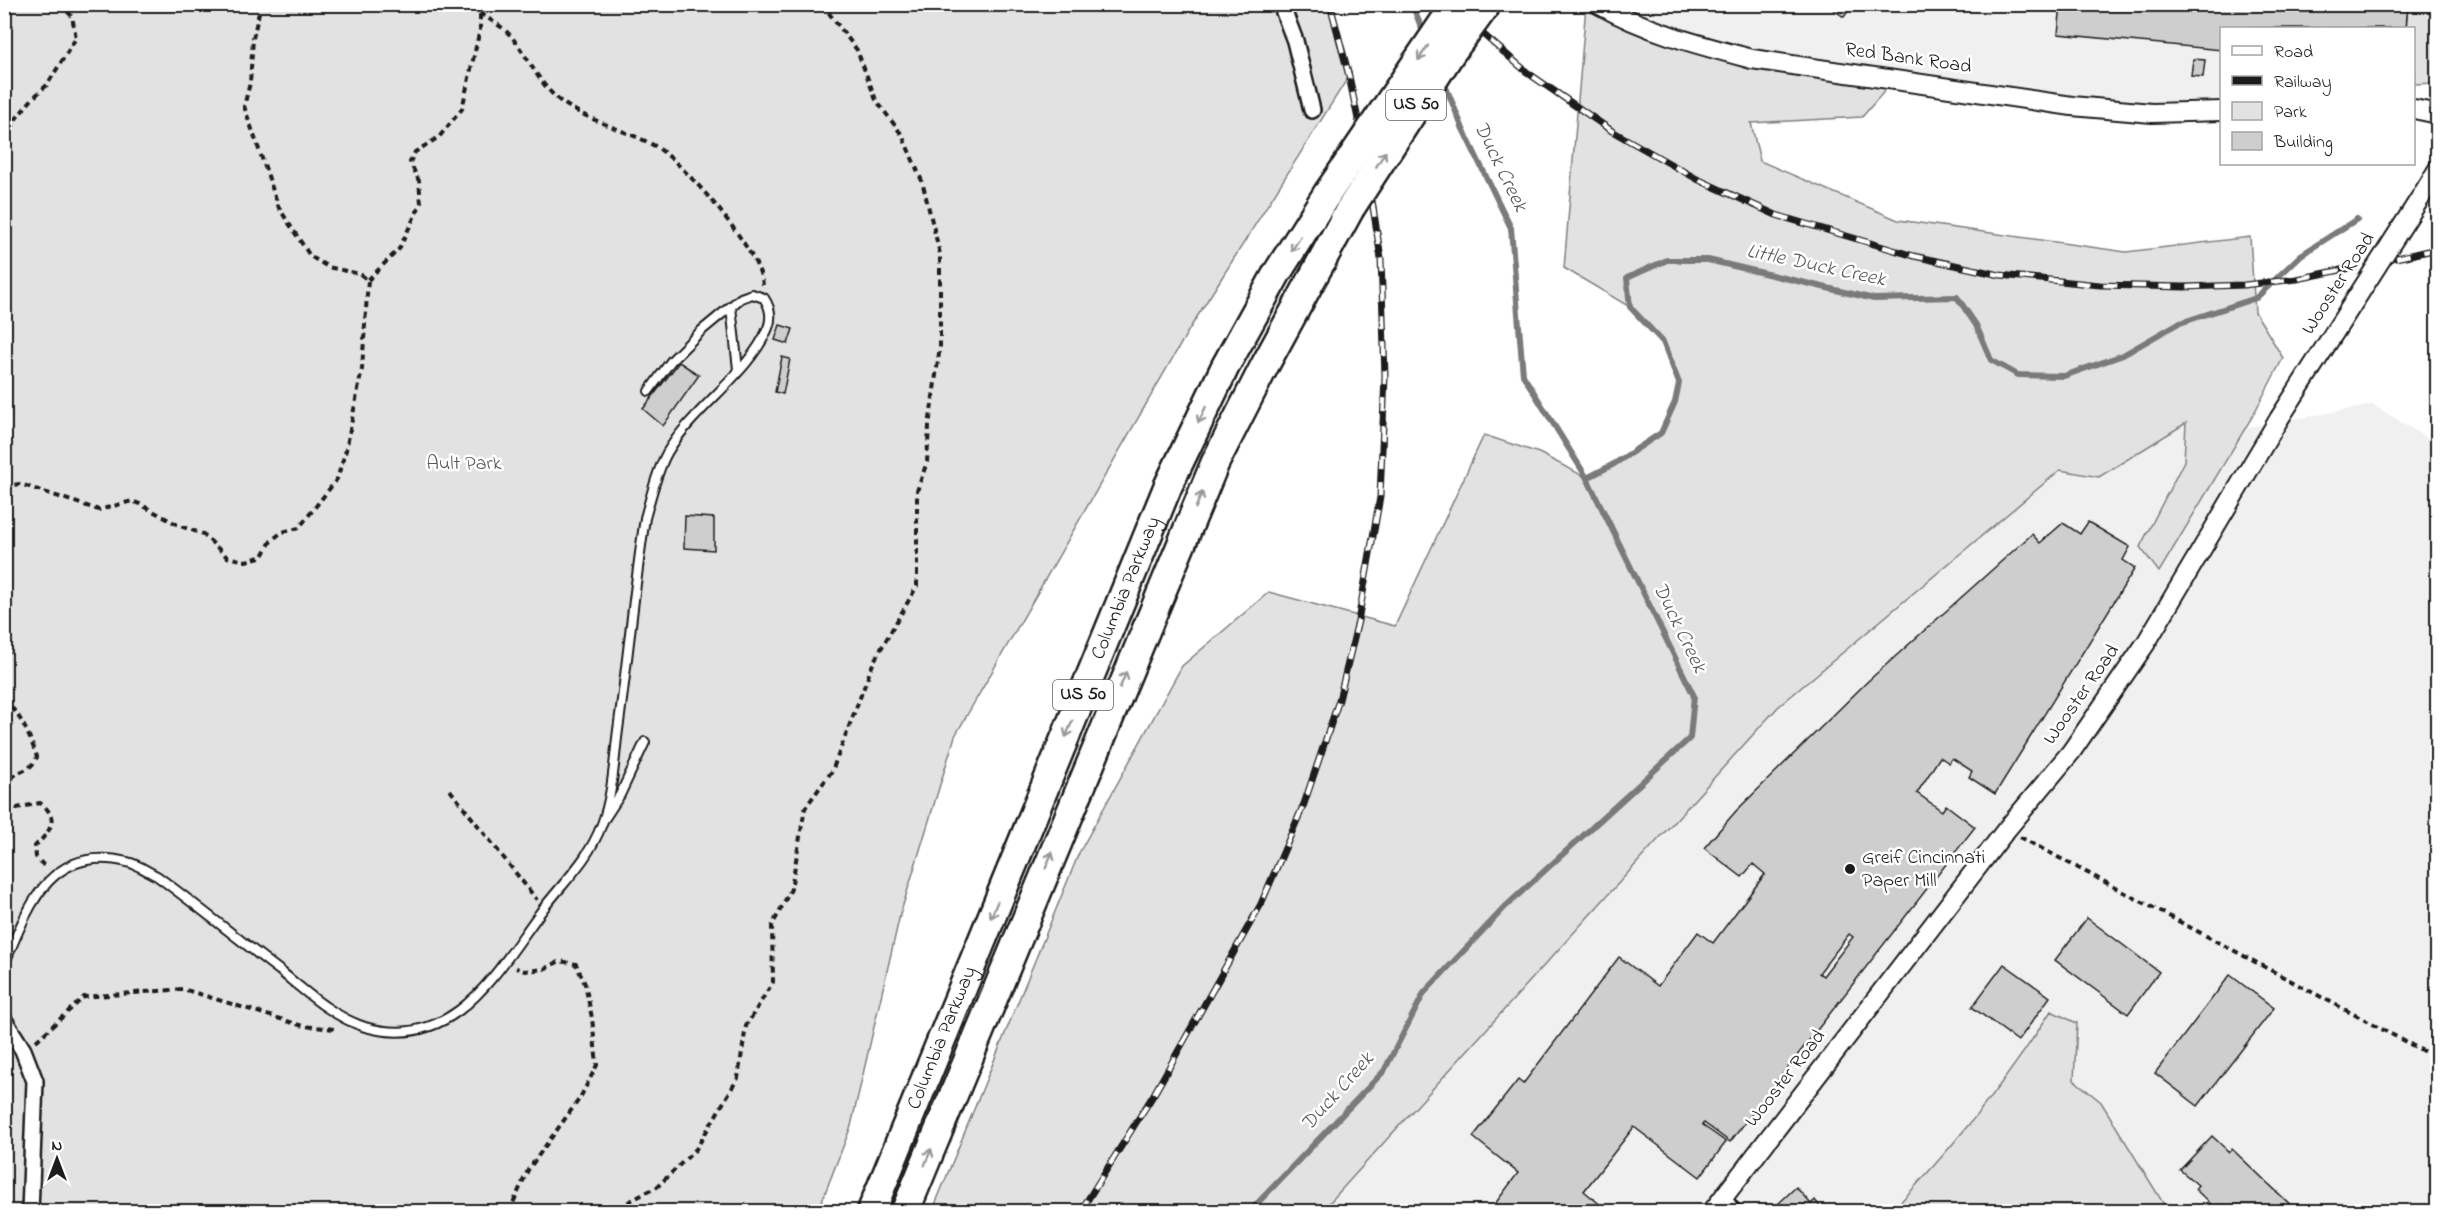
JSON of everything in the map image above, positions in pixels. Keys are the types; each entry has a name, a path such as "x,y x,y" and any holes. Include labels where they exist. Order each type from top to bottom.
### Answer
{"highway":[{"name":"Columbia Parkway","path":"871,1212 1168,486 1225,367 1277,273 1327,194 1456,4"},
{"name":"Columbia Parkway","path":"905,1212 1215,463 1275,345 1350,209 1445,62 1487,4"}],"street":[{"path":"1281,4 1295,41 1312,110"},
{"name":"Red Bank Road","path":"1598,4 1652,29 1702,46 1752,58 2072,106 2152,113 2220,111"},
{"path":"2415,109 2438,114"},
{"name":"Wooster Road","path":"1723,1207 2006,830 2071,752 2146,643 2279,418 2438,169"},
{"path":"4,1020 23,1050 35,1081 30,1212"}],"lane":[{"path":"602,822 615,755 643,530 656,482 667,454 682,431 752,356 768,327 770,308 764,298 752,294 741,298 701,331 671,361 649,391"},
{"path":"731,307 738,369"},
{"path":"4,965 27,910 44,886 62,869 81,862 104,860 129,862 156,876 347,1021 387,1031 418,1029 445,1020 468,1005 502,965 544,907 586,858 602,822 621,795 645,742"}],"path":[{"path":"4,150 15,120 47,85 76,38 72,16 59,4"},
{"path":"261,4 253,38 250,83 244,106 279,208 310,256 328,267 360,274 368,280"},
{"path":"474,4 480,13 508,32 543,84 563,103 655,146 678,164 751,252 762,276 764,298"},
{"path":"609,1212 657,1186 696,1149 738,1078 746,1026 773,982 772,926 791,889 805,808 832,771 874,661 917,586 917,491 927,462 929,426 940,346 940,254 922,181 902,135 876,100 857,50 822,4"},
{"path":"4,486 20,484 99,510 132,501 180,526 203,534 227,557 246,561 263,556 271,541 282,532 298,528 337,479 362,369 368,280 399,249 421,203 419,180 410,162 415,152 439,137 462,109 480,30 480,13"},
{"path":"4,638 9,654 4,665"},
{"path":"4,700 24,725 37,757 34,764 13,776 6,785 6,802 17,808 40,803 50,810 52,819 50,828 35,846 36,857 53,878"},
{"path":"450,790 544,907"},
{"path":"2006,830 2438,1059"},
{"path":"502,965 525,971 543,969 560,961 576,964 585,984 592,1018 597,1065 580,1098 528,1170 509,1212"},
{"path":"23,1050 39,1039 84,997 183,989 303,1026 338,1030 347,1021"}],"shaded area":[{"path":"1608,4 2408,5 2406,27 2220,27 2220,111 2152,113 1752,59"},
{"path":"2103,404 2238,429 2373,405 2437,444 2437,1211 2168,1211 2101,1102 2074,1080 2077,1023 2052,1011 2017,1065 1932,1170 1892,1211 1313,1212 1760,687"}],"green space":[{"name":"Ault Park","path":"5,5 1330,5 1349,76 1190,328 955,736 900,915 851,1126 818,1211 5,1212"},
{"path":"1586,5 1598,5 1652,29 1894,80 1862,117 1751,123 1760,161 1898,220 2126,252 2250,237 2255,312 2283,358 2252,417 2159,572 2140,547 2184,461 2186,423 2099,477 2060,470 1778,707 1322,1211 932,1212 1079,853 1182,666 1269,592 1395,626 1484,435 1539,453 1587,478 1614,464 1661,433 1675,402 1679,383 1663,342 1630,307 1564,268"},
{"path":"2408,5 2437,5 2437,83 2415,84 2415,27 2406,27"},
{"path":"2051,1011 2077,1023 2074,1080 2101,1102 2168,1211 1892,1211 1976,1115 2015,1064"}],"building":[{"path":"1825,4 1853,4 1844,17"},
{"path":"2061,4 2408,4 2406,27 2220,27 2220,50 2058,34"},
{"path":"2193,59 2205,60 2203,77 2191,76"},
{"path":"780,325 793,329 788,344 775,340"},
{"path":"782,357 790,359 783,394 775,392"},
{"path":"679,362 699,375 663,426 643,409"},
{"path":"685,516 714,518 714,550 684,548"},
{"name":"Greif Cincinnati Paper Mill","path":"2088,522 2130,547 2123,560 2135,568 1995,794 1969,777 1972,771 1952,758 1949,763 1940,757 1917,793 1942,811 1946,805 1975,827 1730,1142 1704,1123 1702,1125 1726,1142 1700,1177 1634,1127 1584,1191 1609,1212 1489,1212 1518,1173 1473,1137 1518,1080 1523,1084 1619,957 1658,986 1698,932 1713,943 1765,874 1753,864 1742,877 1704,848 1736,811 1868,681 2032,534 2040,543 2063,523 2080,534","holes":["1849,934 1853,937 1823,976 1819,973"]},
{"path":"2087,918 2159,972 2128,1014 2055,960"},
{"path":"2004,964 2050,997 2018,1041 1972,1007"},
{"path":"2230,975 2274,1008 2198,1106 2155,1073"},
{"path":"2212,1136 2229,1152 2232,1149 2298,1212 2219,1212 2195,1189 2198,1185 2180,1170"},
{"path":"1796,1187 1811,1204 1815,1200 1823,1210 1785,1212 1778,1204"}],"waterway":[{"name":"Duck Creek","path":"1412,4 1425,37"},
{"name":"Duck Creek","path":"1249,1212 1384,1071 1424,993 1505,907 1690,738 1694,696 1587,478 1523,375 1511,228 1463,129 1443,80"},
{"name":"Little Duck Creek","path":"1587,478 1614,464 1661,433 1675,402 1679,383 1663,342 1630,307 1627,278 1667,260 1708,260 1874,299 1957,297 1976,325 1991,360 2018,375 2064,376 2123,355 2177,324 2256,298 2301,255 2357,219"}],"railway":[{"path":"1080,1212 1154,1094 1261,904 1304,804 1339,700 1358,621 1380,497 1385,376 1381,259 1364,148 1349,76 1330,4"},
{"path":"1448,4 1528,73 1612,131 1697,179 1776,215 1914,256 2000,275 2100,285 2184,287 2244,285 2297,279 2355,267"},
{"path":"2396,258 2438,249"}],"place":[{"name":"Greif Cincinnati Paper Mill","path":"1850,869"}]}
